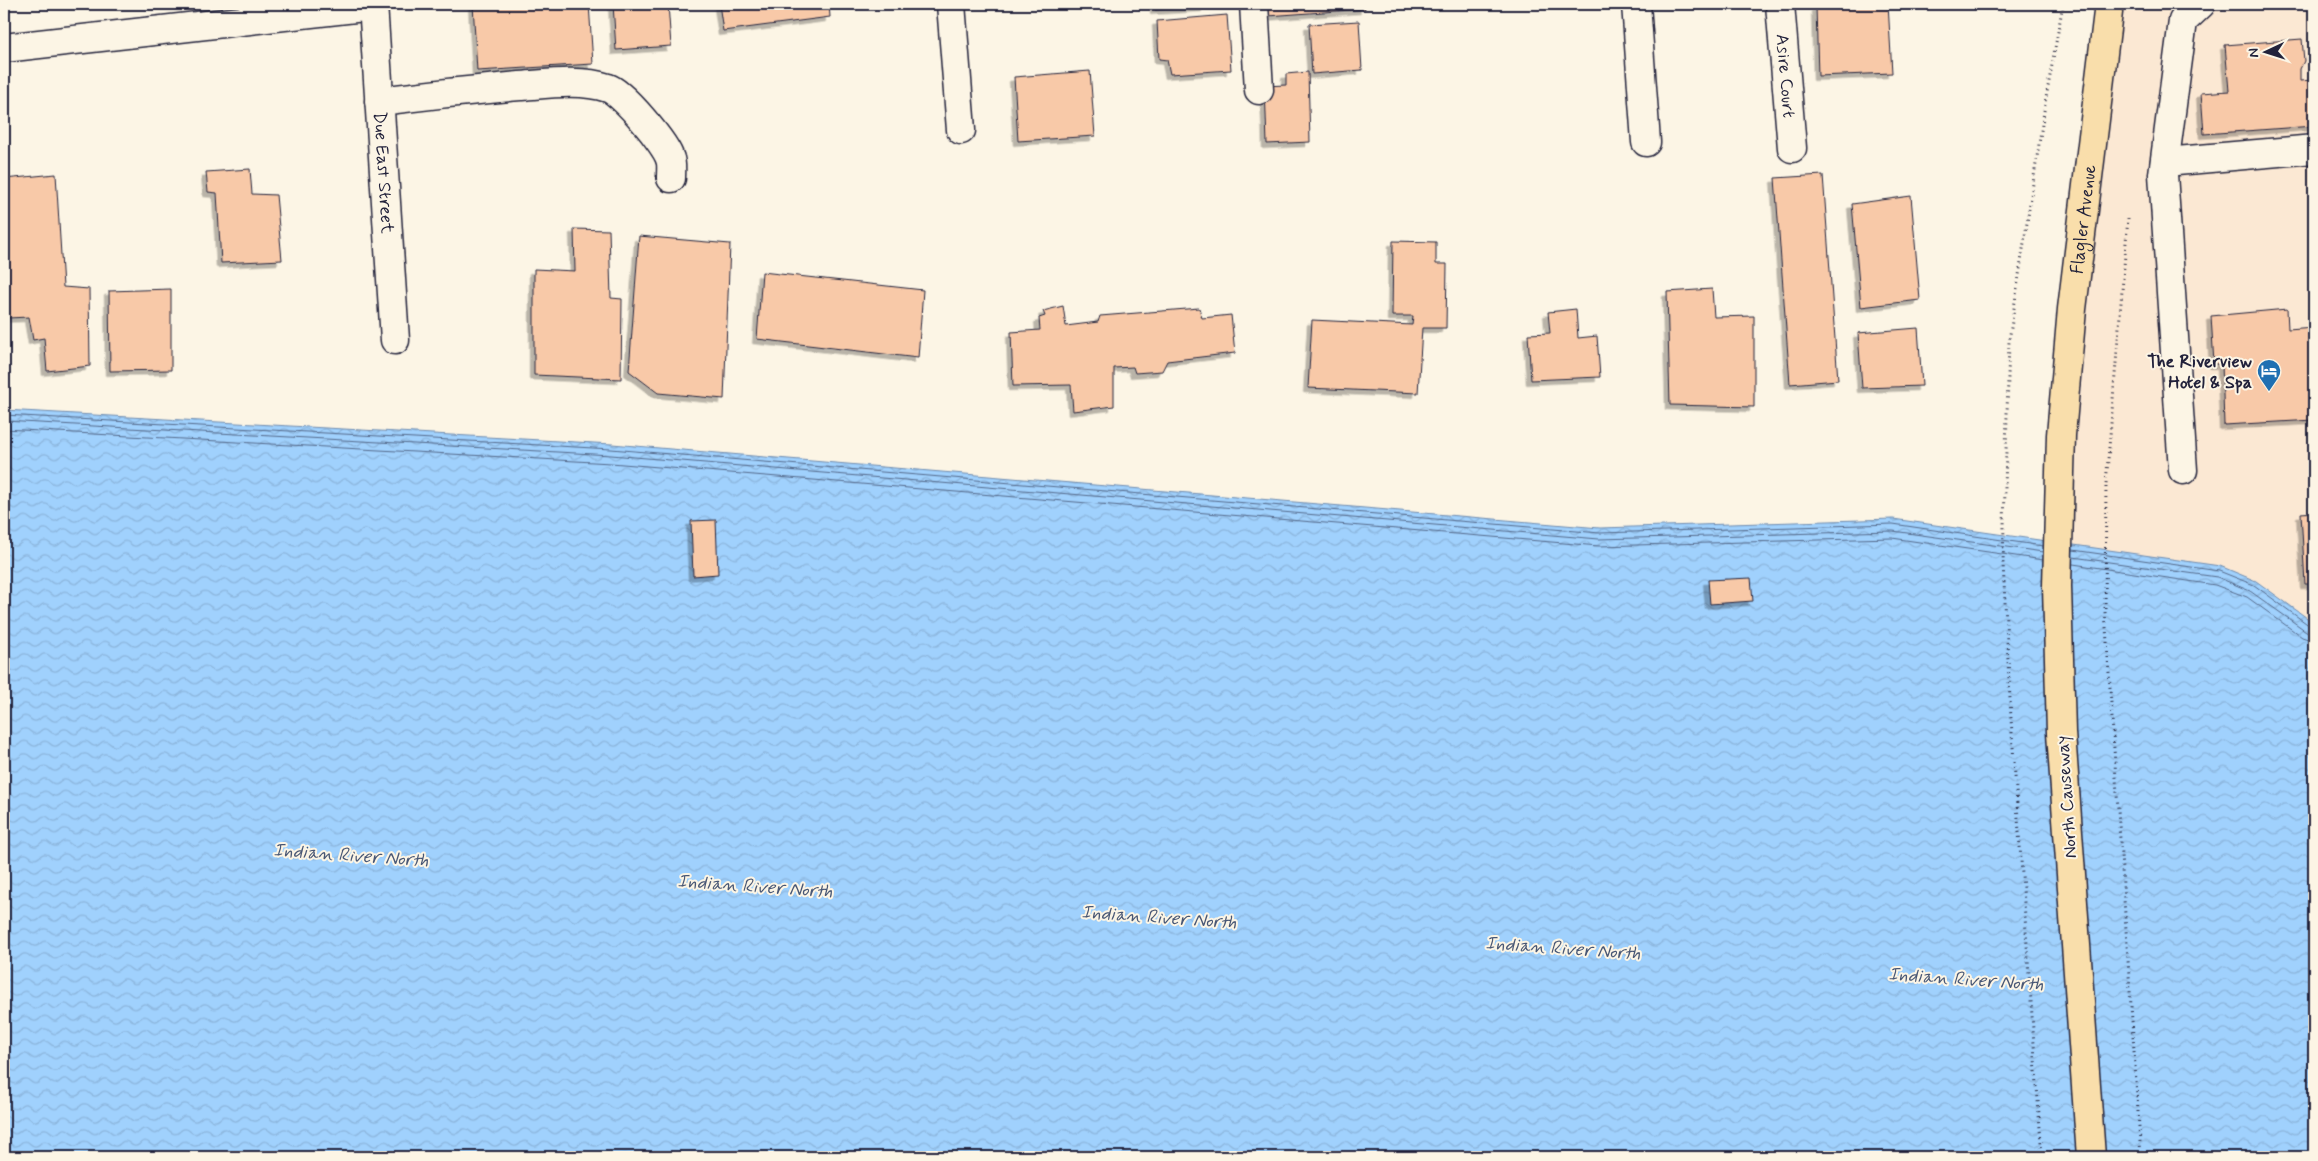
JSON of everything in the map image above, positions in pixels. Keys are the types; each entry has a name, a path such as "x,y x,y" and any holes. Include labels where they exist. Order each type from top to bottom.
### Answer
{"main road":[{"name":"Flagler Avenue","path":"2061,435 2072,309 2109,4"},
{"name":"North Causeway","path":"2061,435 2058,586 2061,733 2091,1157"}],"street":[{"path":"951,4 961,130"},
{"path":"1254,4 1259,90"},
{"path":"1636,4 1646,142"},
{"name":"Asire Court","path":"1780,4 1792,148"},
{"path":"2183,470 2163,174 2183,22 2201,4"},
{"path":"4,48 373,5"},
{"name":"Due East Street","path":"373,5 395,340"},
{"path":"380,101 453,91 544,84 588,84 610,88 631,106 652,130 670,158 671,178"},
{"path":"2165,162 2314,149"}],"path":[{"path":"2042,1157 2010,700 2003,563 2010,341 2046,98 2063,4"},
{"path":"2128,212 2106,484 2105,612 2142,1157"}],"shaded area":[{"path":"2109,4 2314,4 2314,623 2256,581 2056,543"}],"water":[{"name":"Indian River North","path":"4,410 612,444 1600,528 1893,519 2220,566 2256,581 2314,623 2314,1157 4,1157"}],"building":[{"path":"473,4 589,4 593,64 477,71"},
{"path":"613,4 668,4 671,46 616,50"},
{"path":"719,4 829,4 830,17 723,31"},
{"path":"1155,4 1206,4 1206,7 1155,10"},
{"path":"1267,4 1364,4 1365,9 1268,16"},
{"path":"1888,4 1892,73 1818,76 1816,7"},
{"path":"1227,15 1231,70 1170,74 1167,60 1159,59 1157,21"},
{"path":"1359,21 1362,70 1312,74 1309,24"},
{"path":"2302,39 2304,61 2300,69 2300,81 2313,80 2314,126 2204,134 2201,93 2229,91 2225,45"},
{"path":"1090,71 1095,136 1018,141 1014,77"},
{"path":"1308,72 1310,142 1267,144 1265,86 1286,85 1286,74"},
{"path":"250,169 252,194 276,195 282,260 221,263 217,193 208,192 206,172"},
{"path":"56,174 63,287 89,289 90,366 47,371 44,338 33,340 29,317 8,318 4,179"},
{"path":"1823,175 1838,380 1790,384 1775,178"},
{"path":"1911,196 1920,300 1861,307 1852,204"},
{"path":"574,229 609,230 611,298 622,299 621,379 534,375 534,269 575,271"},
{"path":"639,236 730,244 724,399 658,393 629,371"},
{"path":"1393,241 1436,242 1436,264 1447,264 1446,328 1422,328 1418,393 1308,388 1312,320 1412,325 1413,316 1392,316"},
{"path":"762,272 923,290 918,358 757,339"},
{"path":"171,289 171,370 110,371 109,291"},
{"path":"1712,289 1714,317 1754,316 1754,407 1670,405 1667,292"},
{"path":"1063,306 1066,326 1098,322 1100,316 1199,308 1202,318 1231,315 1235,353 1167,361 1162,371 1135,373 1133,367 1114,368 1114,406 1073,411 1071,385 1013,386 1011,332 1040,330 1039,318 1045,316 1043,311"},
{"path":"1576,309 1578,338 1597,336 1600,377 1531,380 1528,334 1550,333 1548,312"},
{"name":"The Riverview Hotel & Spa","path":"2287,309 2288,329 2314,327 2314,420 2224,425 2222,364 2214,364 2211,316"},
{"path":"1918,328 1922,386 1862,388 1858,333"},
{"path":"2314,512 2314,584 2305,584 2301,513"},
{"path":"716,520 718,574 693,576 691,521"},
{"path":"1751,578 1753,601 1710,604 1708,580"}],"place":[{"name":"The Riverview Hotel & Spa","path":"2269,392"}]}
